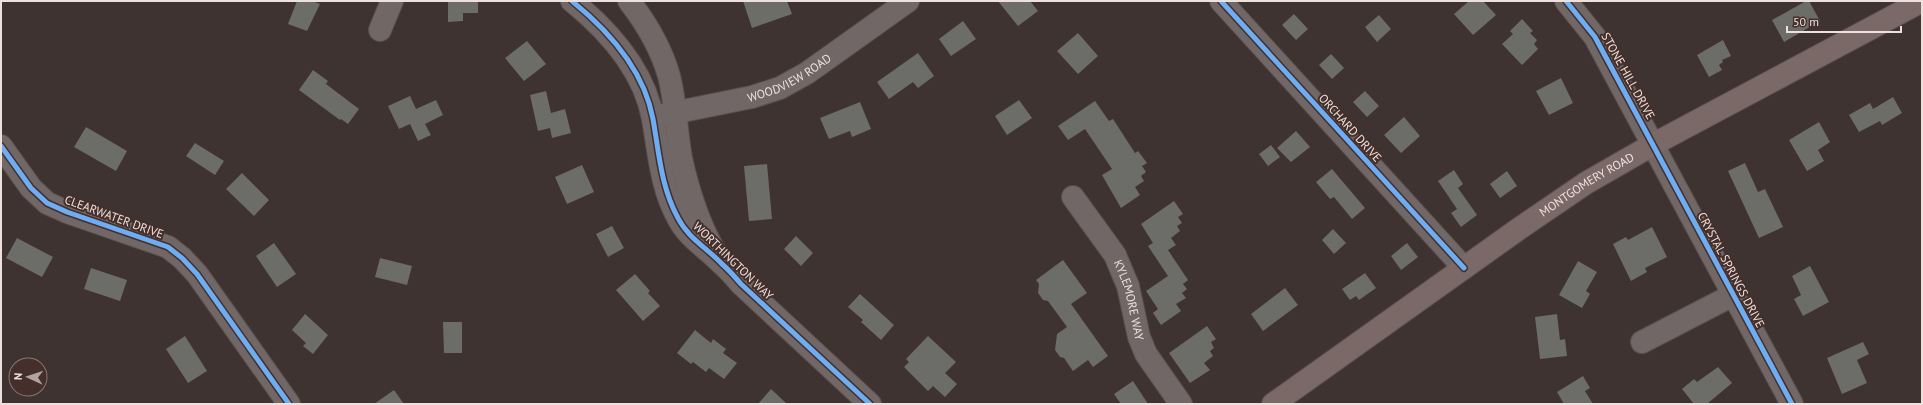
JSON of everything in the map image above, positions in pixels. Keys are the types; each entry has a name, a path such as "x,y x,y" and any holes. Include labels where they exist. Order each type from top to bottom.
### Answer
{"main road":[{"name":"MONTGOMERY ROAD","path":"1273,404 1586,183 1909,4"}],"street":[{"path":"380,30 392,1"},
{"name":"WORTHINGTON WAY","path":"572,1 614,40 628,59 641,82 653,117 659,164 669,198 678,219 692,238 722,263 741,284 870,404"},
{"name":"WORTHINGTON WAY","path":"630,1 657,43 669,76 676,112 681,158 697,215 704,232 722,263"},
{"name":"WOODVIEW ROAD","path":"653,117 752,97 780,88 807,73 908,1"},
{"name":"ORCHARD DRIVE","path":"1221,1 1464,268"},
{"name":"STONE HILL DRIVE","path":"1566,1 1595,37 1654,144"},
{"name":"CRYSTAL SPRINGS DRIVE","path":"1654,144 1792,404"},
{"name":"CLEARWATER DRIVE","path":"1,146 31,188 47,203 67,212 146,239 168,248 182,258 197,274 289,404"},
{"name":"KYLEMORE WAY","path":"1073,197 1115,255 1128,286 1139,337 1146,354 1181,404"},
{"path":"1642,342 1733,295"}],"building":[{"path":"297,1 312,1 320,4 307,31 288,24"},
{"path":"448,1 478,1 478,13 463,13 463,21 448,22"},
{"path":"743,1 787,1 792,14 752,28"},
{"path":"998,1 1030,1 1038,11 1018,26"},
{"path":"1469,1 1483,1 1496,15 1473,35 1454,14"},
{"path":"1806,1 1809,1 1820,21 1784,42 1772,20"},
{"path":"1294,14 1308,29 1296,40 1282,25"},
{"path":"1379,15 1391,29 1377,42 1365,27"},
{"path":"1522,19 1533,31 1530,33 1537,40 1534,44 1538,49 1522,65 1502,44 1513,34 1510,31"},
{"path":"963,21 976,39 951,56 939,39"},
{"path":"1078,33 1098,56 1078,74 1057,51"},
{"path":"1723,40 1731,56 1722,60 1723,62 1719,65 1722,70 1709,77 1697,55"},
{"path":"527,41 546,64 524,81 505,58"},
{"path":"918,53 934,76 918,88 913,82 889,99 877,82"},
{"path":"1331,54 1344,68 1332,79 1319,65"},
{"path":"313,70 328,81 326,84 359,109 348,124 341,119 340,120 299,90"},
{"path":"1561,78 1573,103 1549,115 1536,91"},
{"path":"546,91 551,113 565,109 571,133 552,138 550,128 538,131 530,95"},
{"path":"1365,91 1379,106 1367,117 1353,102"},
{"path":"410,96 416,109 436,100 443,115 425,124 431,135 418,141 410,124 399,129 388,106"},
{"path":"1893,97 1902,113 1882,125 1880,121 1859,132 1849,115 1870,103 1873,109"},
{"path":"1019,100 1032,118 1007,135 995,116"},
{"path":"1095,101 1109,121 1113,119 1135,153 1138,151 1147,163 1142,166 1146,172 1141,176 1144,181 1135,187 1140,195 1121,208 1102,175 1112,169 1085,129 1068,140 1058,126"},
{"path":"860,102 871,129 852,137 850,131 829,139 820,118"},
{"path":"1404,117 1420,136 1401,153 1384,135"},
{"path":"1819,122 1830,142 1818,150 1824,161 1807,171 1789,140"},
{"path":"86,127 127,151 116,171 74,147"},
{"path":"1296,131 1310,147 1291,162 1277,148"},
{"path":"195,143 224,161 215,175 186,156"},
{"path":"1271,145 1280,157 1268,166 1259,154"},
{"path":"1745,163 1758,192 1765,189 1783,227 1759,238 1728,171"},
{"path":"767,164 772,219 749,221 744,166"},
{"path":"582,165 594,192 567,204 555,177"},
{"path":"1332,169 1365,208 1352,219 1334,197 1330,199 1316,182"},
{"path":"1454,170 1463,184 1458,188 1477,215 1461,227 1451,213 1457,209 1438,181"},
{"path":"1507,171 1517,186 1500,198 1490,184"},
{"path":"242,173 269,200 254,216 226,189"},
{"path":"1174,201 1183,214 1178,217 1182,223 1177,226 1180,231 1171,238 1176,245 1168,250 1188,280 1183,284 1187,289 1182,293 1186,298 1176,304 1181,311 1161,325 1153,313 1158,309 1146,291 1168,276 1148,246 1153,243 1141,224"},
{"path":"612,226 624,248 608,257 596,234"},
{"path":"1652,227 1667,257 1645,268 1647,272 1631,281 1613,244 1626,237 1628,240"},
{"path":"1333,229 1346,243 1334,254 1322,240"},
{"path":"796,236 813,253 801,266 784,249"},
{"path":"17,238 53,257 42,277 6,258"},
{"path":"274,243 296,274 277,287 256,256"},
{"path":"1407,243 1418,257 1401,270 1391,256"},
{"path":"380,258 412,266 407,285 375,277"},
{"path":"1063,260 1087,293 1071,304 1108,356 1093,367 1088,360 1073,371 1064,358 1060,357 1055,350 1057,334 1067,327 1048,301 1043,300 1038,293 1039,284 1036,280"},
{"path":"1578,261 1597,272 1586,291 1590,294 1582,308 1559,295"},
{"path":"1810,266 1829,302 1803,316 1794,299 1801,295 1792,276"},
{"path":"91,268 127,280 120,301 84,289"},
{"path":"1365,273 1376,288 1359,300 1356,296 1350,300 1342,289"},
{"path":"635,274 650,291 648,293 660,306 643,321 616,290"},
{"path":"1285,288 1298,305 1263,331 1251,314"},
{"path":"860,294 894,325 881,340 861,322 863,320 848,307"},
{"path":"305,314 328,335 313,354 303,346 306,343 292,330"},
{"path":"1557,314 1560,340 1565,339 1567,356 1540,359 1535,317"},
{"path":"443,322 462,322 462,353 444,353"},
{"path":"1207,326 1216,339 1211,342 1214,348 1210,351 1213,356 1204,363 1210,370 1190,383 1169,353"},
{"path":"695,330 711,343 713,339 726,349 723,353 737,363 724,379 709,368 706,372 693,362 691,364 677,353"},
{"path":"185,336 207,371 188,383 166,349"},
{"path":"928,336 956,362 945,373 957,384 945,397 933,386 928,391 904,367 909,362 906,359"},
{"path":"1863,342 1869,354 1857,360 1867,383 1842,394 1827,358"},
{"path":"1718,367 1732,383 1707,404 1694,404 1682,389 1694,379 1697,382"},
{"path":"1583,376 1590,388 1585,391 1593,404 1564,404 1557,392"},
{"path":"1133,381 1148,404 1121,404 1114,394"},
{"path":"771,389 787,404 758,404"},
{"path":"394,390 404,404 374,404"}],"cycle path":[{"path":"572,1 612,39 623,53 642,84 653,119 664,182 672,206 682,225 692,237 716,258 741,284 870,404"},
{"path":"1221,1 1464,268"},
{"path":"1566,1 1595,37 1792,404"},
{"path":"1,146 31,188 47,203 67,212 168,247 182,258 197,274 289,404"}]}
